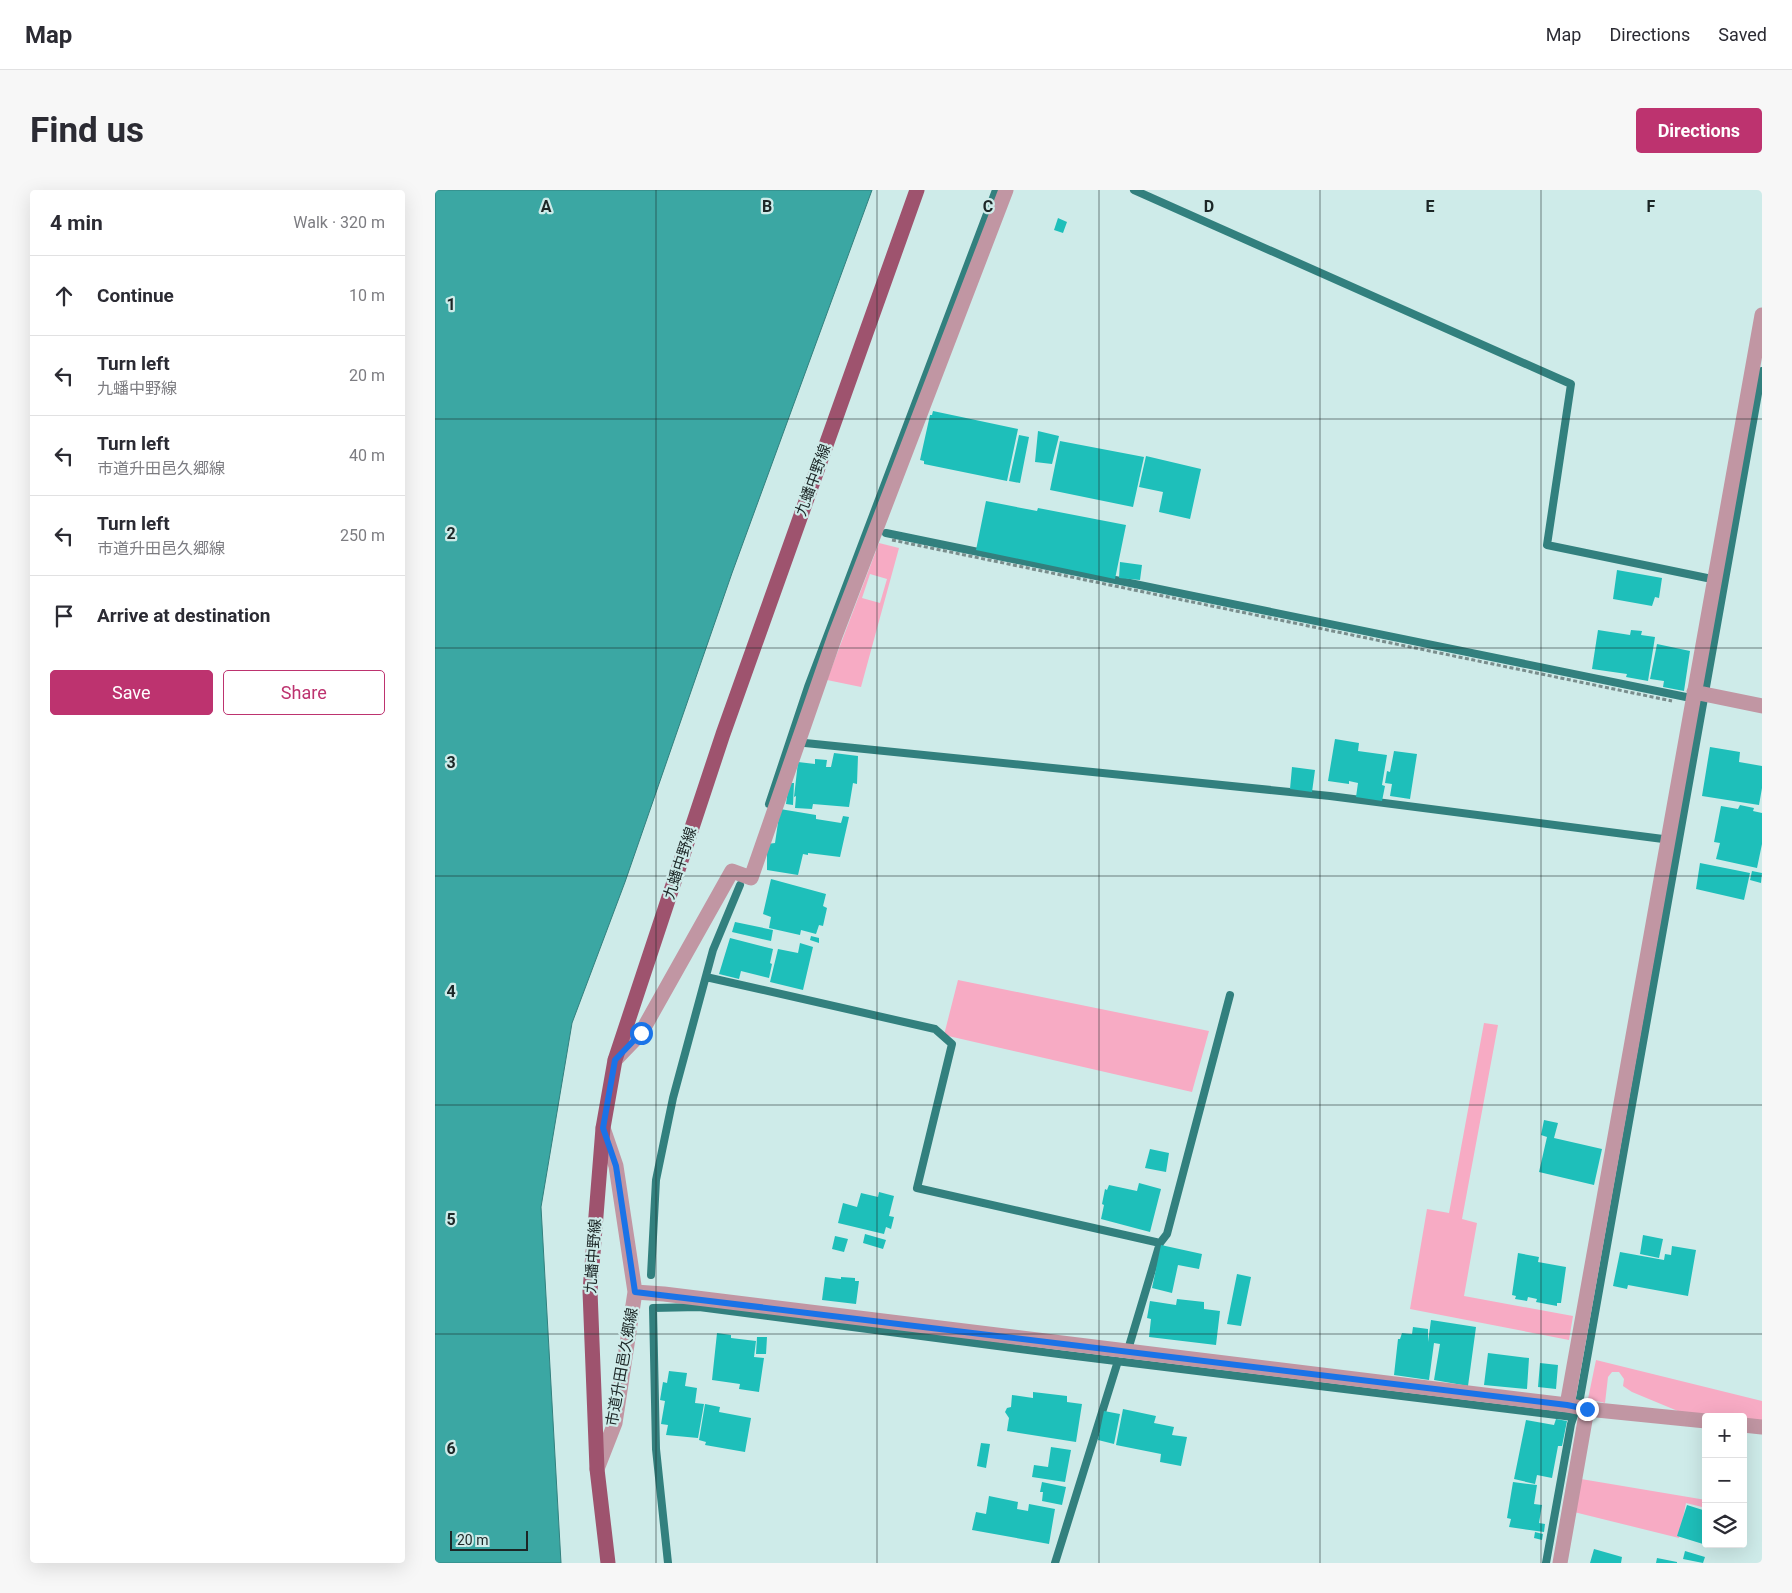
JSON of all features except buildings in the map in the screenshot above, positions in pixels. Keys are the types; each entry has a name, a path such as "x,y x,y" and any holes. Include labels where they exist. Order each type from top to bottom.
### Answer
{"main road":[{"name":"九蟠中野線","path":"608,1563 597,1470 590,1291 603,1128 615,1060 726,724 917,190"}],"street":[{"path":"615,1060 641,1033 732,871 751,878 835,636 1006,190"},
{"path":"1560,1563 1578,1407 1700,697 1762,315"},
{"path":"1700,697 1762,706"},
{"name":"市道升田邑久郷線","path":"597,1470 615,1423 635,1292 616,1166 603,1128"},
{"name":"市道升田邑久郷線","path":"635,1292 674,1295 1702,1422"},
{"path":"1747,1425 1762,1427"}],"path":[{"path":"874,537 1700,697"}],"shaded area":[{"path":"879,543 899,548 861,687 827,680","holes":["870,574 887,579 880,603 862,598"]},
{"path":"958,980 1209,1031 1192,1092 944,1035"},
{"path":"1484,1023 1498,1025 1462,1219 1477,1223 1464,1296 1573,1316 1569,1340 1410,1309 1427,1209 1449,1213"},
{"path":"1596,1360 1762,1401 1762,1420 1747,1419 1747,1413 1685,1414 1632,1392 1623,1386 1624,1379 1619,1372 1612,1372 1608,1377 1605,1403 1588,1399"},
{"path":"1581,1479 1702,1499 1702,1507 1686,1503 1679,1538 1574,1512"}],"water":[{"path":"435,190 872,190 732,573 625,882 572,1023 541,1207 561,1563 435,1563"}],"waterway":[{"path":"769,804 808,687 996,190"},
{"path":"1134,190 1571,384 1547,545 1707,578"},
{"path":"1546,1563 1571,1424 1580,1398 1762,371"},
{"path":"886,533 1686,697"},
{"path":"805,743 1330,796 1663,839"},
{"path":"651,1275 656,1180 673,1098 713,950 740,885"},
{"path":"706,977 935,1029 952,1044 917,1188 1160,1243"},
{"path":"1127,1353 1160,1243 1167,1234 1230,995"},
{"path":"668,1563 656,1449 653,1308 699,1307 1059,1354 1573,1417"},
{"path":"1055,1563 1118,1361"}],"route":[{"path":"641,1033 615,1060 603,1128 616,1166 635,1292 664,1294 1587,1409"}]}
